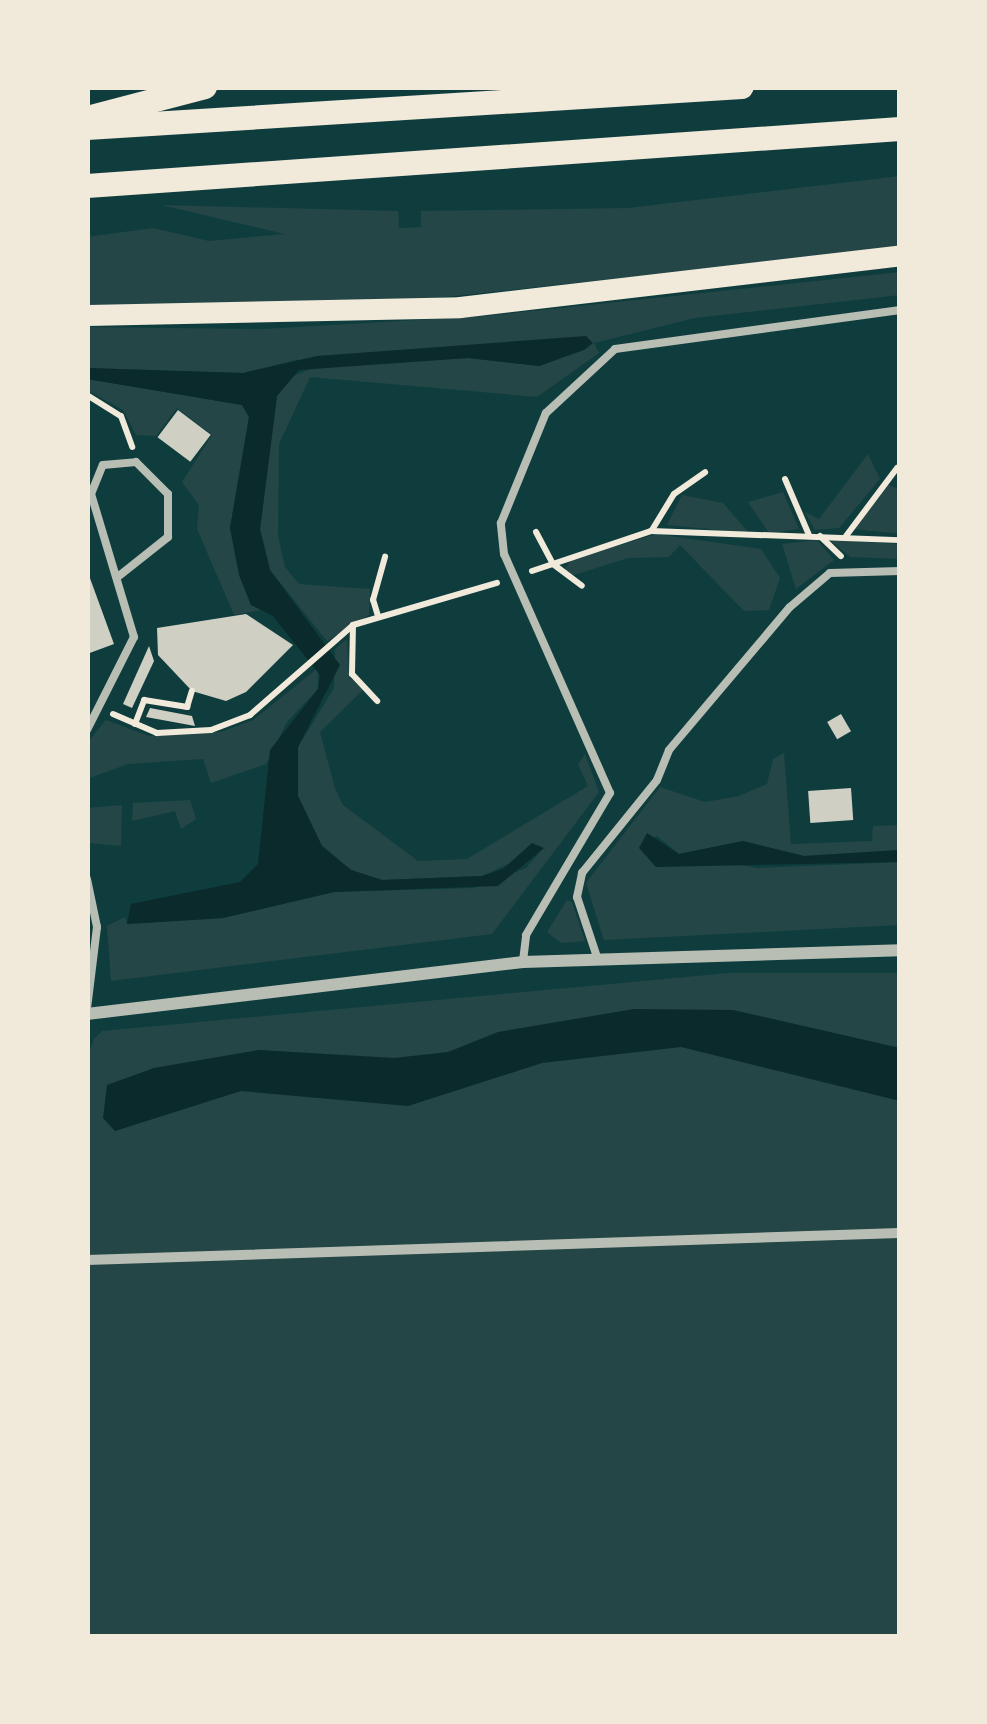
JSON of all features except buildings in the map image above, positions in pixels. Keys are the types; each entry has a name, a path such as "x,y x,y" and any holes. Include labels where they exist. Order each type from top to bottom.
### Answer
{"highway":[{"path":"87,118 205,87"},
{"path":"87,128 742,87"},
{"path":"87,186 900,129"}],"main road":[{"path":"87,315 460,307 900,255"}],"street":[{"path":"87,1011 523,962 900,950"},
{"path":"87,1260 900,1233"}],"lane":[{"path":"523,962 526,935 610,793 512,579 501,523 524,455 546,413 614,349 900,310"},
{"path":"87,730 103,710 134,637 91,494 103,465 136,462 168,494 168,537 119,576"},
{"path":"598,960 577,897 582,873 656,780 678,739 790,607 830,573 900,571"},
{"path":"87,879 96,904 89,937 87,1011"}],"path":[{"path":"87,395 121,416 136,462"},
{"path":"847,536 896,468"},
{"path":"651,531 674,494 706,472"},
{"path":"784,478 809,536"},
{"path":"103,710 157,733 212,730 250,715 352,625 512,579 651,531 900,539"},
{"path":"536,532 553,564 582,586"},
{"path":"378,616 373,600 385,557"},
{"path":"352,625 352,674 377,701"},
{"path":"135,724 145,700 187,707 192,692"}],"shaded area":[{"path":"900,176 900,248 389,303 87,305 87,237 153,228 209,241 285,234 161,205 398,211 399,228 421,227 421,211 628,208"},
{"path":"900,272 900,295 695,318 594,343 599,353 537,397 310,377 279,444 278,535 285,567 299,584 370,589 369,615 327,641 270,570 260,529 277,396 288,378 319,366 468,358 539,366 590,347 296,360 243,373 87,368 87,327 263,329 485,316"},
{"path":"586,336 593,343 584,350 539,366 468,358 299,370 277,396 260,529 270,570 340,665 298,747 298,796 322,846 351,870 382,880 482,876 503,869 532,843 544,848 498,886 334,892 223,918 127,924 131,904 240,882 258,864 270,750 318,689 320,675 273,616 251,605 239,575 230,528 249,417 242,405 87,379 87,368 243,373 317,356"},
{"path":"87,379 242,405 249,417 230,528 251,605 261,610 234,615 197,529 199,505 182,482 212,435 177,408 156,436 136,435 123,410 87,390"},
{"path":"868,454 880,479 839,528 815,530 805,512 819,519"},
{"path":"887,484 900,490 900,534 853,529"},
{"path":"783,492 799,529 769,533 748,502"},
{"path":"682,495 723,503 749,533 667,525"},
{"path":"656,534 761,549 780,578 769,610 744,611 680,545 669,557 628,558 574,575 564,570 571,560"},
{"path":"817,540 834,560 796,589 782,544"},
{"path":"830,540 900,544 900,559 850,557"},
{"path":"347,639 349,676 363,690 320,732 335,788 343,805 418,861 467,859 588,786 578,764 585,754 599,792 492,934 111,981 107,926 125,917 127,924 223,918 334,892 473,888 526,868 543,848 482,876 382,880 351,870 322,846 298,796 298,747 334,688 335,649"},
{"path":"318,668 318,689 287,722 266,764 211,783 203,759 128,764 87,779 87,743 106,720 149,736 221,732 253,720"},
{"path":"784,753 791,844 872,841 873,826 900,825 900,850 804,856 743,841 679,854 657,836 639,848 758,868 900,862 900,925 604,940 586,883 660,787 705,802 739,796 767,784 773,759"},
{"path":"190,800 196,819 181,829 175,811 132,821 133,803"},
{"path":"122,805 121,846 89,843 87,808"},
{"path":"647,833 679,854 743,841 804,856 900,850 900,862 656,867 639,848"},
{"path":"567,900 572,902 585,941 561,943 547,932"},
{"path":"729,973 900,973 900,1637 87,1637 87,1058 94,1039 102,1031"},
{"path":"634,1009 733,1010 900,1048 900,1101 681,1047 542,1063 408,1106 241,1091 115,1131 103,1118 107,1085 154,1068 259,1050 394,1058 448,1052 498,1032"}]}
